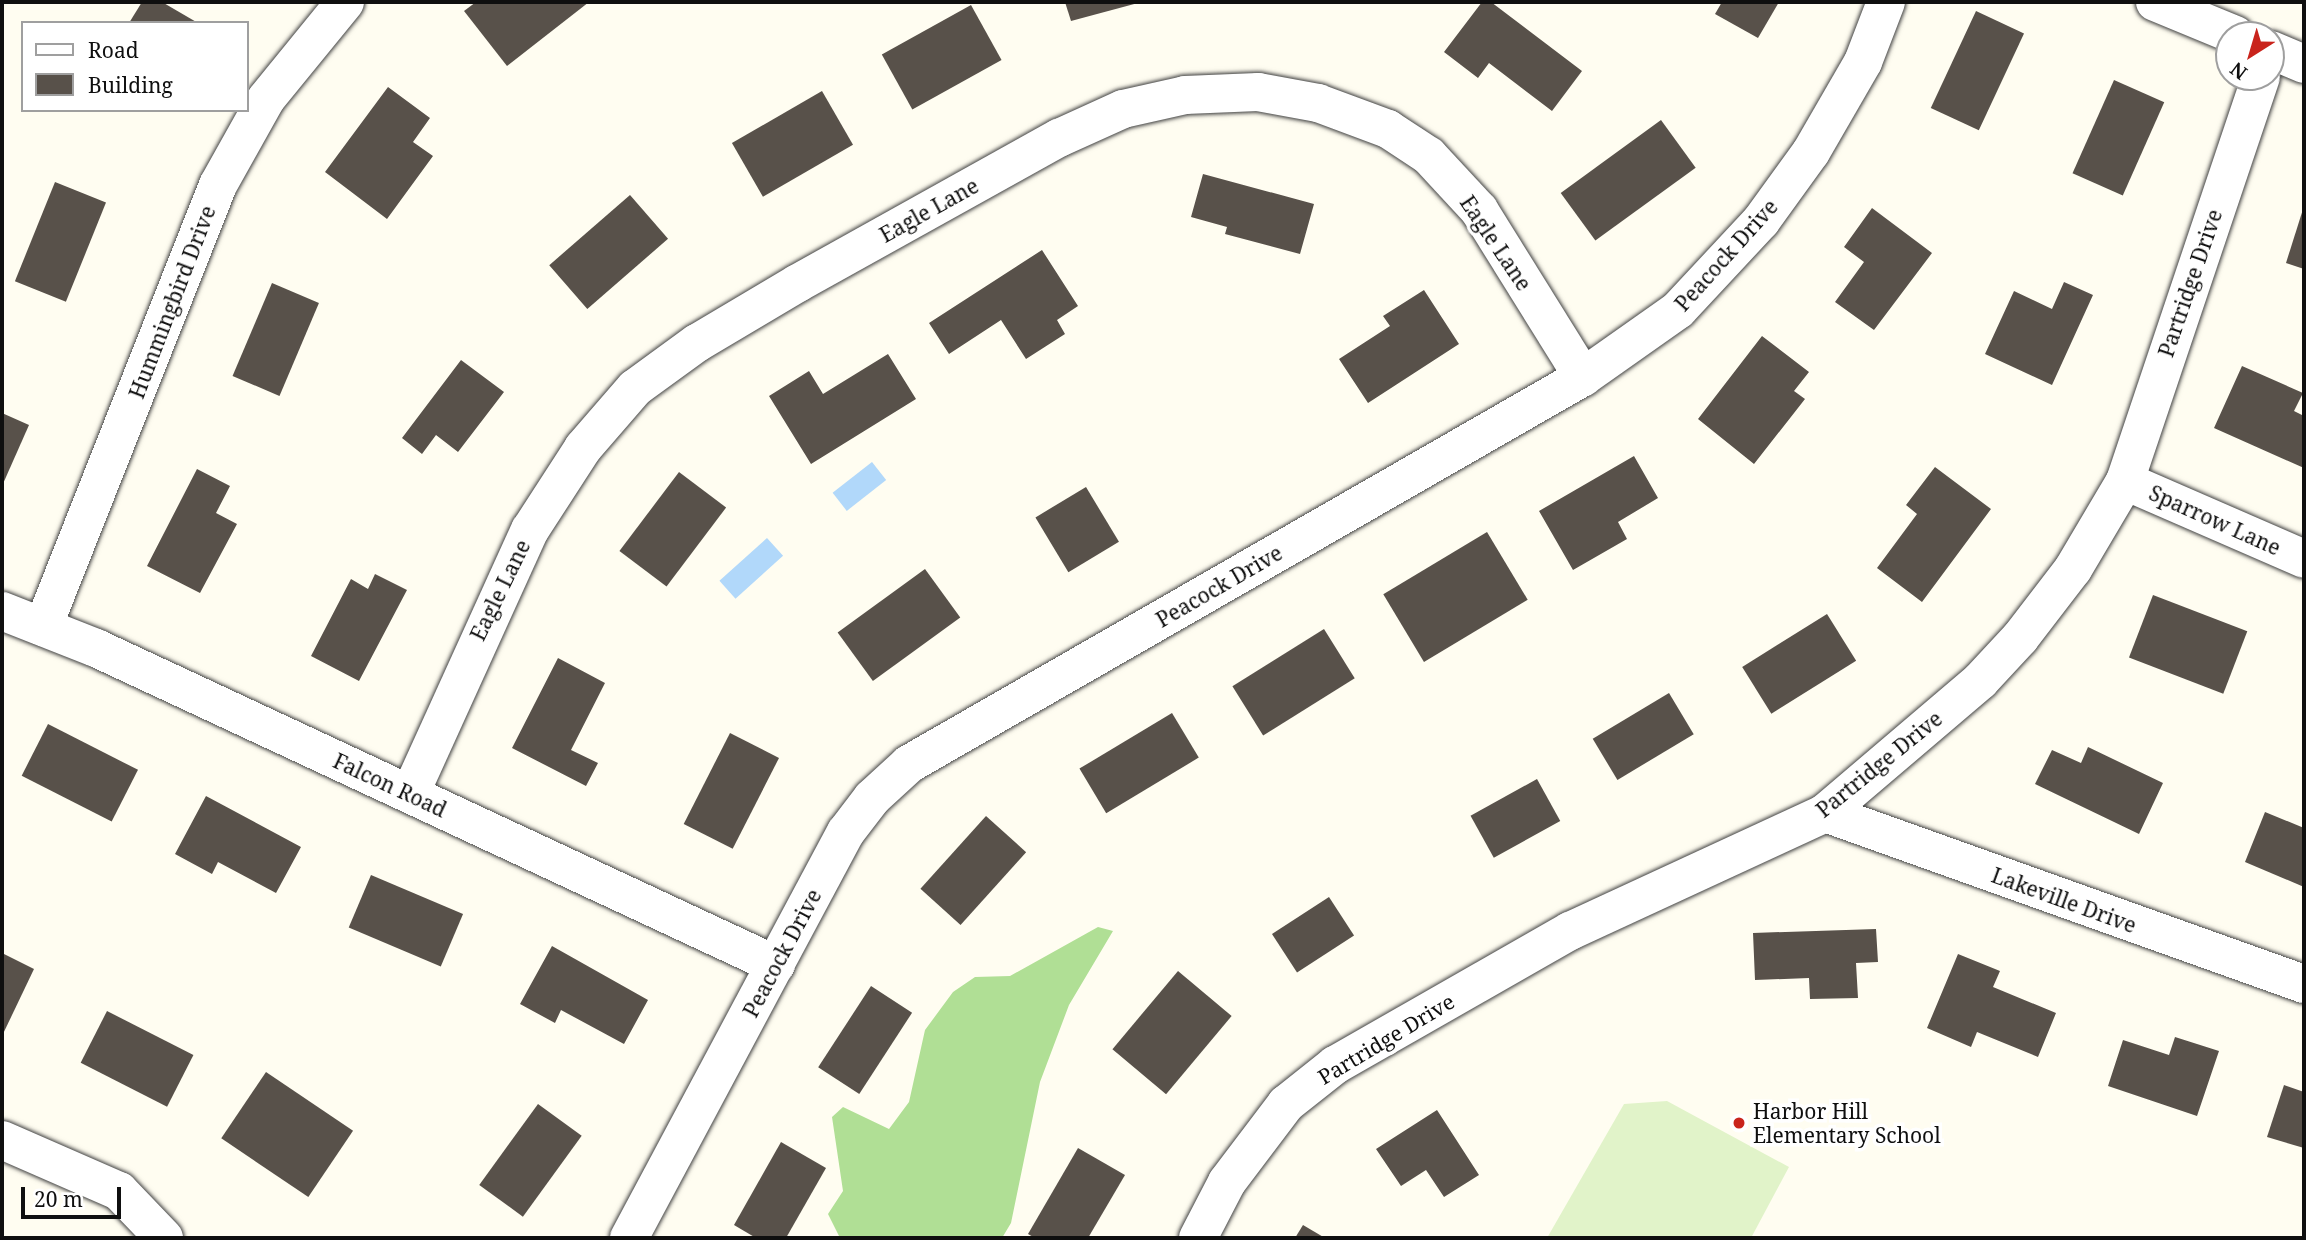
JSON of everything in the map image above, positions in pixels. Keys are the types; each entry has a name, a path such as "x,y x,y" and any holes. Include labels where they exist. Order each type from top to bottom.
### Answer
{"street":[{"name":"Hummingbird Drive","path":"43,627 218,185 266,99 345,2"},
{"name":"Peacock Drive","path":"629,1238 846,832 909,764 1583,377 1678,310 1761,221 1811,152 1856,73 1886,2"},
{"path":"2155,2 2215,27"},
{"path":"2285,56 2304,64"},
{"name":"Partridge Drive","path":"1198,1238 1227,1182 1286,1104 1335,1065 1570,931 1825,813 1980,681 2020,638 2073,569 2125,481 2256,91"},
{"name":"Eagle Lane","path":"410,794 530,530 583,448 635,388 697,343 798,283 1059,138 1123,109 1185,95 1258,92 1318,103 1388,129 1429,156 1479,210 1583,377"},
{"name":"Sparrow Lane","path":"2125,481 2304,559"},
{"name":"Falcon Road","path":"2,611 43,627 410,794 776,965"},
{"name":"Lakeville Drive","path":"1825,813 2304,984"},
{"path":"2,1140 119,1191 164,1238"}],"green space":[{"path":"1098,927 1113,931 1069,1005 1040,1082 1011,1223 1002,1238 840,1238 828,1214 843,1191 832,1117 843,1107 889,1129 909,1102 925,1030 953,992 975,977 1010,976"},
{"path":"1667,1101 1789,1167 1751,1238 1547,1238 1624,1104"}],"water":[{"path":"872,462 886,480 847,511 833,493"},
{"path":"767,538 783,556 735,599 719,581"}],"building":[{"path":"142,2 162,2 195,21 130,21"},
{"path":"476,2 589,2 507,66 464,11"},
{"path":"1065,2 1138,2 1138,3 1071,21"},
{"path":"1482,2 1491,2 1582,71 1552,111 1489,63 1478,78 1444,52"},
{"path":"1722,2 1779,2 1758,38 1715,14"},
{"path":"971,5 1002,60 912,110 882,54"},
{"path":"1976,11 2024,33 1979,130 1931,108"},
{"path":"2114,80 2164,102 2123,196 2073,173"},
{"path":"388,87 430,118 413,142 433,156 387,219 325,172"},
{"path":"822,91 853,145 763,197 732,143"},
{"path":"1661,120 1696,168 1595,241 1561,193"},
{"path":"1203,174 1314,204 1300,254 1225,234 1227,227 1191,217"},
{"path":"55,182 106,203 66,302 15,281"},
{"path":"630,195 668,239 587,309 549,265"},
{"path":"2304,206 2304,269 2286,263"},
{"path":"1872,208 1932,253 1874,330 1835,302 1864,262 1844,247"},
{"path":"1042,250 1078,306 1057,320 1065,334 1026,359 1001,320 949,354 929,323"},
{"path":"2064,282 2093,295 2052,385 1985,354 2014,291 2052,309"},
{"path":"272,283 319,303 279,396 233,376"},
{"path":"1424,290 1459,344 1368,403 1339,359 1390,326 1383,316"},
{"path":"1762,336 1809,372 1794,391 1805,399 1754,464 1698,419"},
{"path":"888,354 916,399 811,464 769,396 809,371 823,394"},
{"path":"461,360 504,392 458,452 436,435 422,454 402,438"},
{"path":"2242,366 2303,393 2294,411 2304,416 2304,468 2214,428"},
{"path":"2,413 29,425 2,486"},
{"path":"1634,456 1658,498 1618,522 1627,539 1573,570 1539,511"},
{"path":"1935,467 1991,509 1922,602 1877,568 1917,514 1906,505"},
{"path":"197,469 230,486 216,513 237,524 200,593 147,566"},
{"path":"679,472 726,508 667,587 619,551"},
{"path":"1086,487 1119,542 1068,572 1035,517"},
{"path":"1487,532 1528,600 1424,662 1383,594"},
{"path":"925,569 960,618 873,681 838,632"},
{"path":"375,574 407,590 359,681 311,656 351,579 368,589"},
{"path":"2153,595 2247,631 2223,694 2129,658"},
{"path":"1827,614 1856,661 1771,714 1742,667"},
{"path":"1324,629 1355,678 1263,735 1232,686"},
{"path":"558,658 605,683 571,750 598,763 586,786 512,748"},
{"path":"1669,693 1694,734 1617,780 1593,739"},
{"path":"1172,713 1199,758 1106,813 1079,769"},
{"path":"48,724 138,770 112,822 22,776"},
{"path":"730,733 779,758 733,849 684,824"},
{"path":"2088,747 2163,783 2139,834 2035,784 2052,750 2081,763"},
{"path":"1537,779 1560,821 1494,858 1471,816"},
{"path":"206,796 301,847 276,893 218,862 212,874 175,854"},
{"path":"2265,812 2304,828 2304,887 2245,862"},
{"path":"986,816 1026,852 961,925 920,889"},
{"path":"371,875 463,914 441,967 349,927"},
{"path":"1329,897 1354,936 1297,973 1272,934"},
{"path":"1876,929 1878,962 1856,963 1858,998 1810,999 1809,978 1755,980 1753,933"},
{"path":"552,946 648,1000 624,1044 561,1010 555,1023 520,1004"},
{"path":"2,953 34,969 2,1036"},
{"path":"1958,954 2000,971 1993,987 2056,1013 2038,1057 1977,1032 1971,1047 1927,1028"},
{"path":"1178,971 1232,1016 1166,1094 1112,1049"},
{"path":"871,986 912,1013 859,1094 818,1067"},
{"path":"107,1011 193,1055 167,1107 81,1063"},
{"path":"2175,1037 2219,1051 2197,1116 2108,1086 2123,1040 2169,1055"},
{"path":"266,1072 353,1131 308,1197 221,1138"},
{"path":"2284,1085 2304,1092 2304,1148 2267,1137"},
{"path":"538,1104 582,1136 523,1217 479,1185"},
{"path":"1437,1110 1479,1175 1444,1197 1426,1170 1401,1186 1376,1149"},
{"path":"781,1142 826,1168 786,1238 756,1238 734,1225"},
{"path":"1078,1148 1125,1175 1088,1238 1035,1238 1028,1234"},
{"path":"1303,1225 1325,1238 1295,1238"}],"place":[{"name":"Harbor Hill Elementary School","path":"1739,1123"}]}
